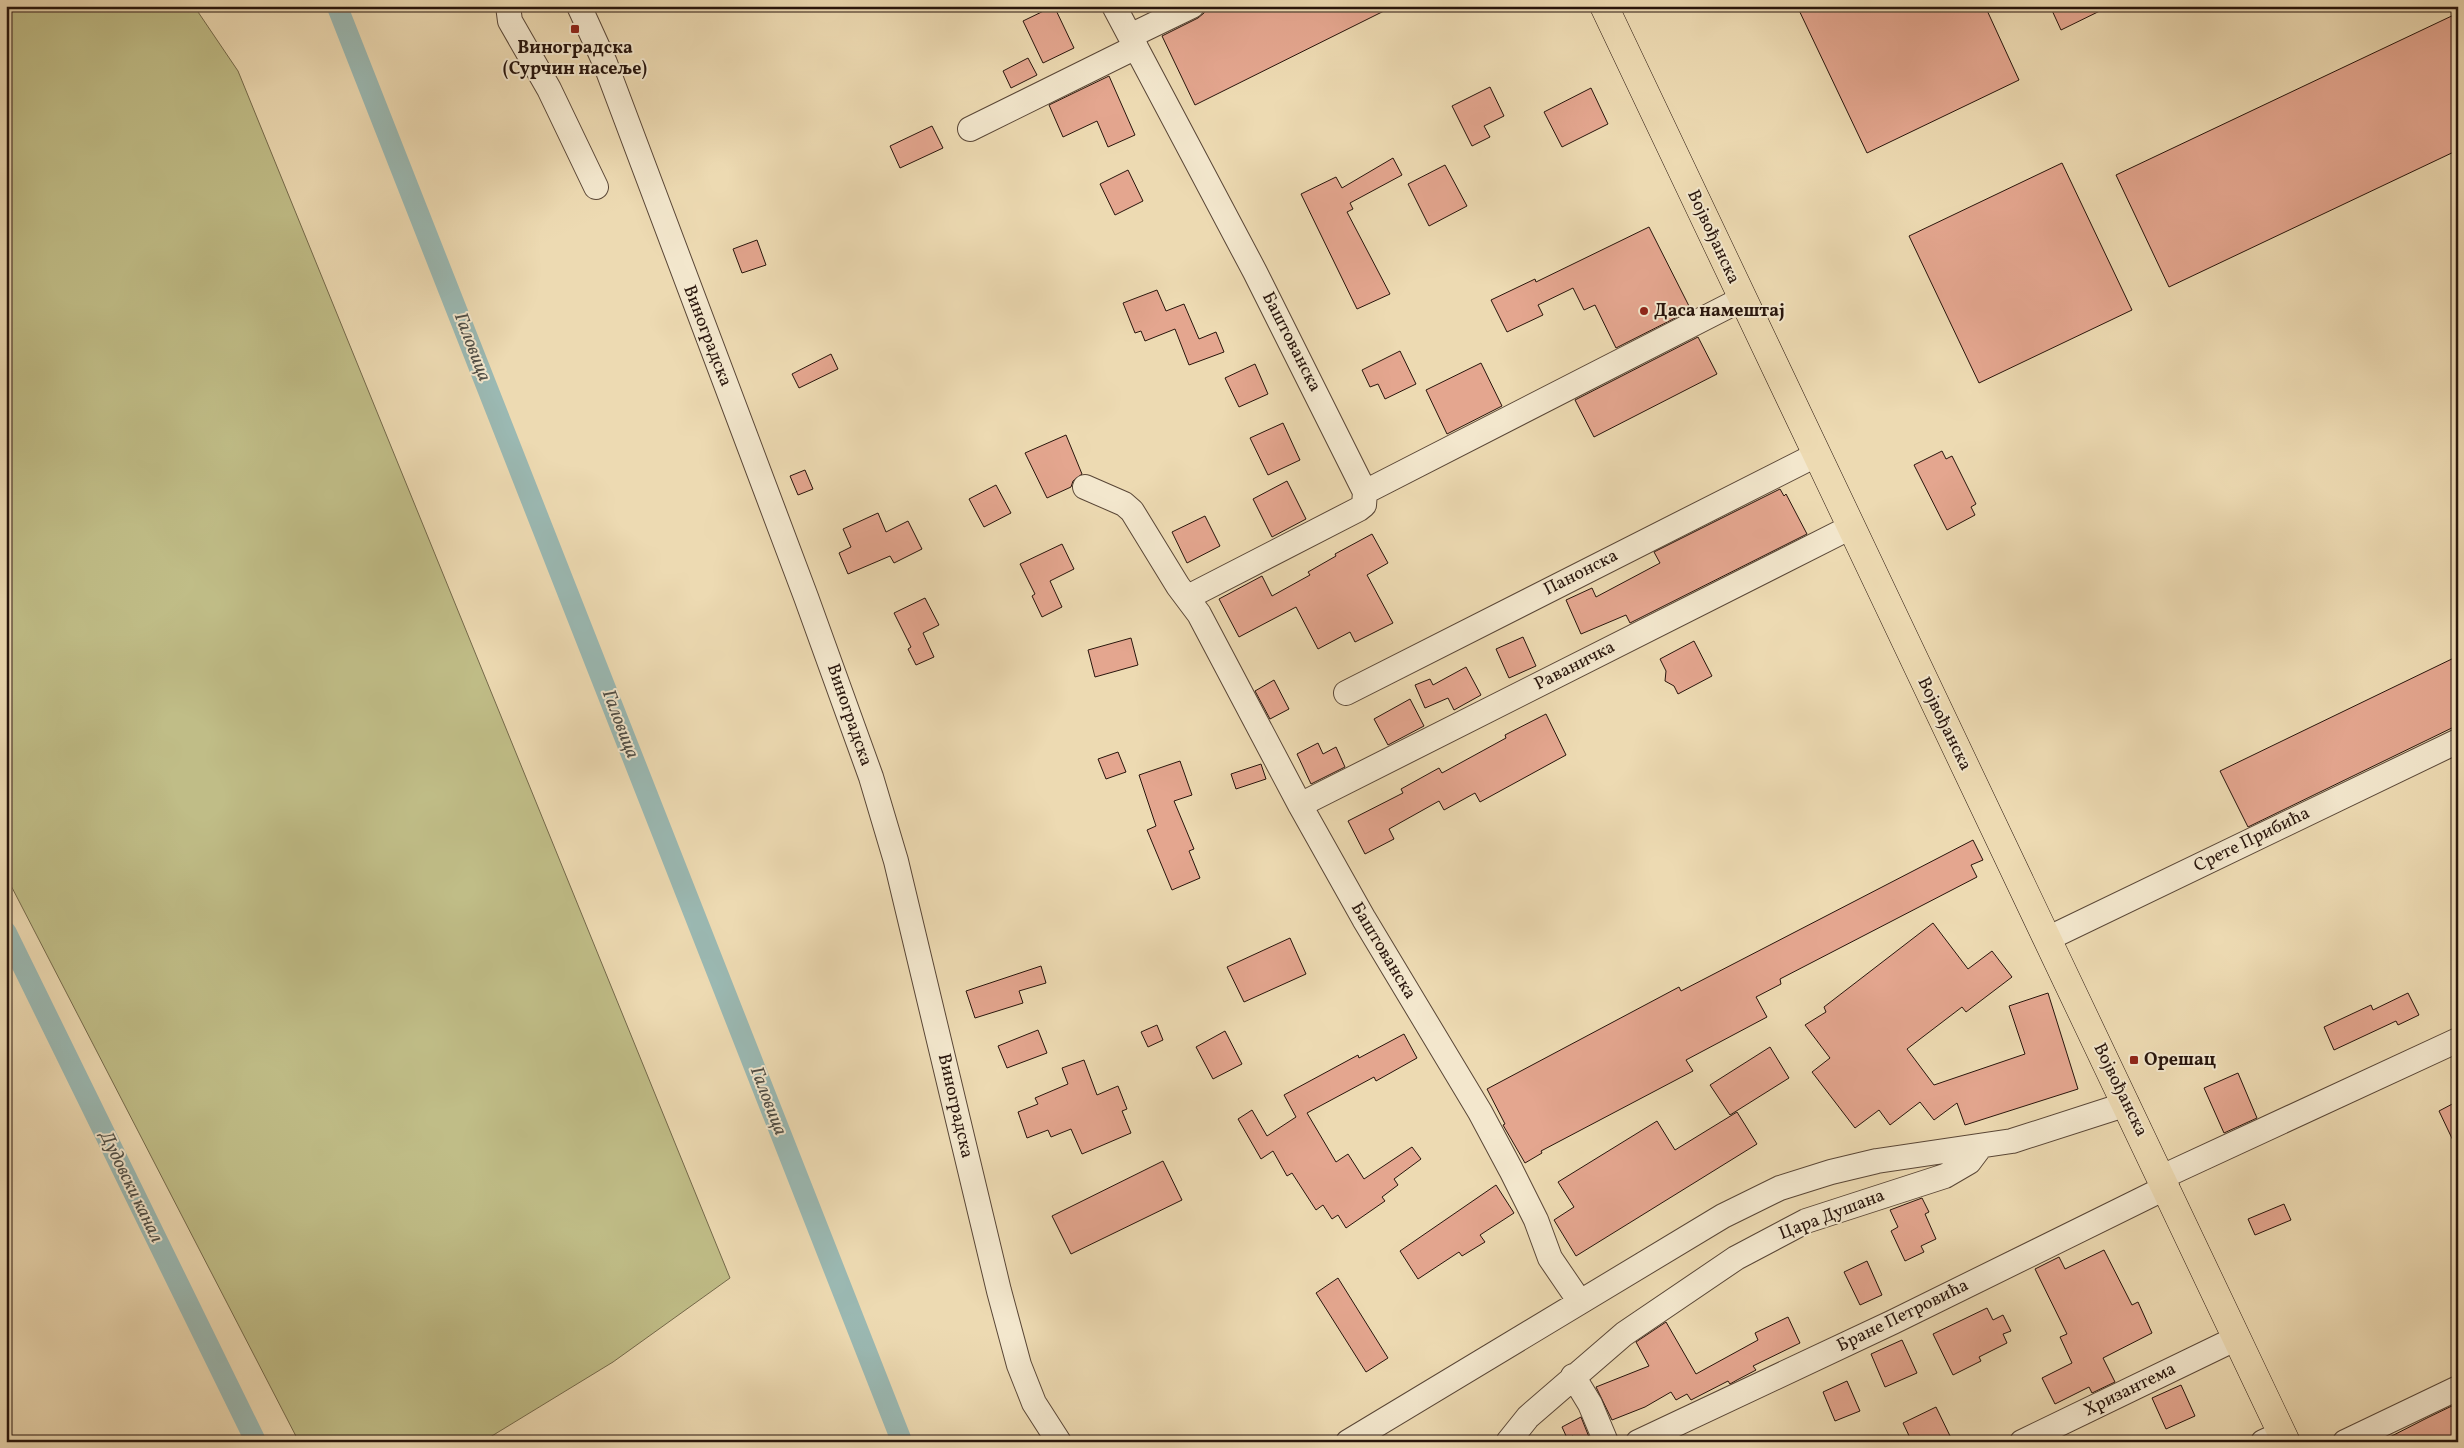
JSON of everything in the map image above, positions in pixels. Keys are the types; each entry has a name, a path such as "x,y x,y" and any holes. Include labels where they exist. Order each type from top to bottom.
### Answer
{"main road":[{"name":"Војвођанска","path":"1604,6 1816,455 2164,1182 2237,1338 2277,1439"}],"street":[{"path":"508,6 510,20 550,89 596,187"},
{"name":"Виноградска","path":"579,6 605,63 862,752 900,880 996,1281 1019,1365 1034,1403 1059,1442"},
{"name":"Баштованска","path":"1114,6 1255,272 1365,492"},
{"path":"970,130 1133,41 1192,6"},
{"path":"1188,597 1359,509 1364,504 1365,492 1742,299"},
{"name":"Панонска","path":"1346,693 1816,455"},
{"name":"Баштованска","path":"1085,487 1124,504 1132,511 1178,586 1188,597 1240,689 1300,805 1381,950 1480,1112 1528,1202 1550,1258 1558,1273 1577,1298"},
{"name":"Раваничка","path":"1300,805 1851,527"},
{"name":"Срете Прибића","path":"2047,939 2458,742"},
{"name":"Бране Петровића","path":"1638,1442 1893,1322 2164,1182 2458,1040"},
{"path":"1348,1442 1577,1298 1723,1216 1780,1188 1877,1161 2012,1141 2048,1131 2127,1104"},
{"name":"Цара Душана","path":"1574,1376 1646,1318 1729,1262 1764,1242 1819,1216 1945,1176 1969,1162 1981,1146"},
{"name":"Хризантема","path":"2022,1442 2237,1338"},
{"path":"1508,1442 1528,1416 1574,1376 1590,1404 1606,1442"},
{"path":"2345,1442 2458,1388"}],"shaded area":[{"path":"6,6 194,6 238,71 730,1278 613,1362 482,1442 299,1442 6,876"}],"building":[{"path":"1054,6 1074,48 1043,63 1023,21"},
{"path":"1206,6 1394,6 1195,105 1162,36 1198,18 1204,13"},
{"path":"1797,6 1985,6 2019,80 1867,153"},
{"path":"2050,6 2110,6 2061,30"},
{"path":"2458,13 2458,150 2169,287 2116,175"},
{"path":"1028,58 1037,75 1011,88 1003,71"},
{"path":"1109,76 1135,135 1108,147 1097,121 1063,137 1049,105"},
{"path":"1490,87 1504,116 1484,126 1490,137 1472,146 1452,106"},
{"path":"1591,88 1608,124 1562,147 1544,112"},
{"path":"932,126 943,148 900,168 890,146"},
{"path":"1393,158 1402,175 1350,203 1353,209 1347,212 1390,294 1357,309 1301,194 1336,177 1342,188"},
{"path":"2062,163 2132,310 1979,383 1909,236"},
{"path":"1445,165 1467,206 1429,226 1408,184"},
{"path":"1128,170 1143,201 1115,215 1100,184"},
{"path":"1649,227 1691,310 1616,348 1595,305 1584,310 1573,288 1538,305 1543,315 1507,332 1491,300 1535,279 1536,282"},
{"path":"757,240 766,265 742,273 733,249"},
{"path":"1157,290 1166,311 1184,304 1199,339 1216,332 1224,352 1189,365 1175,329 1145,341 1141,331 1135,333 1123,303"},
{"path":"1698,337 1717,374 1594,437 1575,400"},
{"path":"1400,351 1416,384 1385,399 1378,384 1370,387 1362,370"},
{"path":"831,354 838,369 799,388 792,374"},
{"path":"1481,363 1502,406 1447,434 1426,390"},
{"path":"1255,364 1268,394 1239,407 1225,378"},
{"path":"1283,423 1300,460 1268,475 1250,438"},
{"path":"1066,435 1082,474 1073,481 1071,487 1047,498 1025,453"},
{"path":"1942,451 1946,459 1952,456 1976,504 1971,507 1975,515 1947,530 1914,465"},
{"path":"805,470 813,489 798,495 790,476"},
{"path":"1287,481 1306,519 1272,537 1253,499"},
{"path":"996,485 1011,513 984,527 969,499"},
{"path":"1780,489 1784,496 1786,494 1807,534 1630,623 1626,615 1581,634 1566,600 1592,588 1596,597 1660,563 1654,552"},
{"path":"878,513 886,532 908,521 922,549 894,563 890,556 848,574 839,553 851,547 843,529"},
{"path":"1205,516 1220,546 1187,563 1172,532"},
{"path":"1372,534 1388,563 1367,575 1393,623 1355,642 1350,632 1318,649 1296,607 1239,637 1219,599 1262,576 1272,596 1310,575 1308,572 1336,556 1335,554"},
{"path":"1062,544 1074,569 1050,581 1062,607 1042,617 1032,596 1035,594 1020,564"},
{"path":"925,598 939,625 923,633 934,657 916,665 908,649 911,647 894,613"},
{"path":"1523,637 1536,666 1509,678 1496,649"},
{"path":"1131,638 1138,665 1095,677 1088,650"},
{"path":"1694,641 1712,676 1678,694 1674,686 1665,681 1666,671 1660,659"},
{"path":"2458,656 2458,725 2248,827 2220,771"},
{"path":"1466,667 1481,695 1454,710 1448,698 1425,708 1415,685 1430,679 1433,685"},
{"path":"1274,680 1289,709 1270,719 1255,691"},
{"path":"1410,699 1424,726 1388,745 1374,719"},
{"path":"1546,714 1566,755 1480,802 1475,793 1444,810 1439,801 1389,829 1394,839 1365,854 1348,821 1403,793 1401,789 1439,768 1442,773 1506,738 1505,735"},
{"path":"1318,743 1323,754 1336,747 1345,767 1311,784 1297,754"},
{"path":"1118,752 1126,772 1106,779 1098,759"},
{"path":"1180,761 1192,795 1174,801 1194,849 1189,851 1200,878 1172,890 1147,830 1156,826 1139,775"},
{"path":"1261,764 1266,779 1236,789 1231,774"},
{"path":"1973,840 1983,860 1971,865 1977,877 1780,979 1781,984 1756,997 1767,1017 1686,1060 1693,1071 1541,1151 1542,1153 1525,1163 1503,1125 1505,1124 1487,1089 1679,987 1681,991"},
{"path":"1933,923 1968,969 1992,951 2012,977 1966,1012 1962,1007 1907,1049 1934,1085 2025,1054 2009,1006 2048,993 2078,1089 1965,1125 1957,1103 1934,1120 1920,1102 1890,1125 1879,1110 1855,1128 1812,1072 1830,1058 1805,1025 1826,1012 1824,1007"},
{"path":"1290,938 1306,974 1244,1002 1227,967"},
{"path":"1041,966 1046,983 1019,991 1023,1003 975,1018 966,991"},
{"path":"2408,993 2419,1015 2398,1025 2396,1021 2334,1050 2324,1027 2371,1005 2373,1010"},
{"path":"1157,1025 1163,1040 1148,1047 1141,1032"},
{"path":"1038,1030 1047,1053 1007,1068 998,1046"},
{"path":"1225,1031 1242,1064 1213,1079 1196,1047"},
{"path":"1404,1034 1417,1058 1376,1081 1374,1077 1307,1113 1336,1162 1348,1154 1364,1179 1412,1147 1421,1159 1394,1179 1398,1185 1382,1197 1385,1201 1346,1228 1338,1215 1332,1219 1323,1205 1316,1210 1292,1173 1287,1176 1273,1151 1261,1159 1238,1119 1252,1110 1267,1136 1296,1117 1284,1095 1358,1055 1359,1058"},
{"path":"1770,1047 1789,1078 1730,1115 1710,1085"},
{"path":"1084,1060 1097,1095 1118,1086 1127,1109 1122,1111 1131,1133 1082,1154 1071,1129 1051,1137 1048,1130 1027,1138 1018,1112 1038,1104 1035,1098 1068,1084 1062,1068"},
{"path":"2238,1073 2257,1118 2224,1133 2204,1088"},
{"path":"2458,1101 2458,1151 2439,1111"},
{"path":"1737,1112 1757,1144 1576,1256 1554,1220 1574,1207 1558,1182 1657,1121 1675,1150"},
{"path":"1163,1161 1182,1200 1071,1254 1052,1216"},
{"path":"1496,1185 1514,1213 1480,1235 1485,1242 1462,1256 1459,1252 1418,1279 1400,1251"},
{"path":"1922,1198 1929,1212 1925,1214 1936,1239 1921,1246 1924,1252 1905,1261 1891,1231 1898,1227 1890,1210"},
{"path":"2284,1204 2291,1220 2255,1235 2248,1219"},
{"path":"2104,1250 2132,1305 2138,1302 2152,1333 2103,1358 2115,1382 2092,1393 2089,1387 2055,1404 2042,1378 2072,1363 2060,1337 2067,1334 2035,1269 2059,1257 2065,1269"},
{"path":"1867,1261 1882,1295 1860,1305 1844,1272"},
{"path":"1338,1278 1388,1358 1366,1372 1316,1293"},
{"path":"1987,1308 1993,1320 2003,1315 2011,1331 2003,1334 2007,1343 1979,1357 1981,1361 1953,1375 1933,1334"},
{"path":"1788,1317 1800,1343 1753,1366 1756,1370 1730,1384 1728,1381 1691,1400 1687,1394 1676,1400 1671,1392 1645,1407 1612,1420 1596,1387 1649,1366 1636,1342 1666,1322 1696,1374 1758,1340 1755,1333"},
{"path":"1902,1340 1917,1373 1885,1387 1871,1354"},
{"path":"1847,1381 1860,1411 1835,1421 1823,1392"},
{"path":"2181,1385 2195,1416 2166,1429 2152,1398"},
{"path":"2458,1403 2458,1442 2380,1442 2427,1418"},
{"path":"1936,1407 1953,1442 1912,1442 1903,1423"},
{"path":"1581,1417 1589,1437 1576,1442 1573,1436 1567,1438 1562,1427"}],"waterway":[{"name":"Галовица","path":"337,6 902,1442"},
{"name":"Дудовски канал","path":"6,932 256,1442"}],"place":[{"name":"Виноградска (Сурчин насеље)","path":"575,29"},
{"name":"Даса намештај","path":"1644,311"},
{"name":"Орешац","path":"2134,1060"}]}
